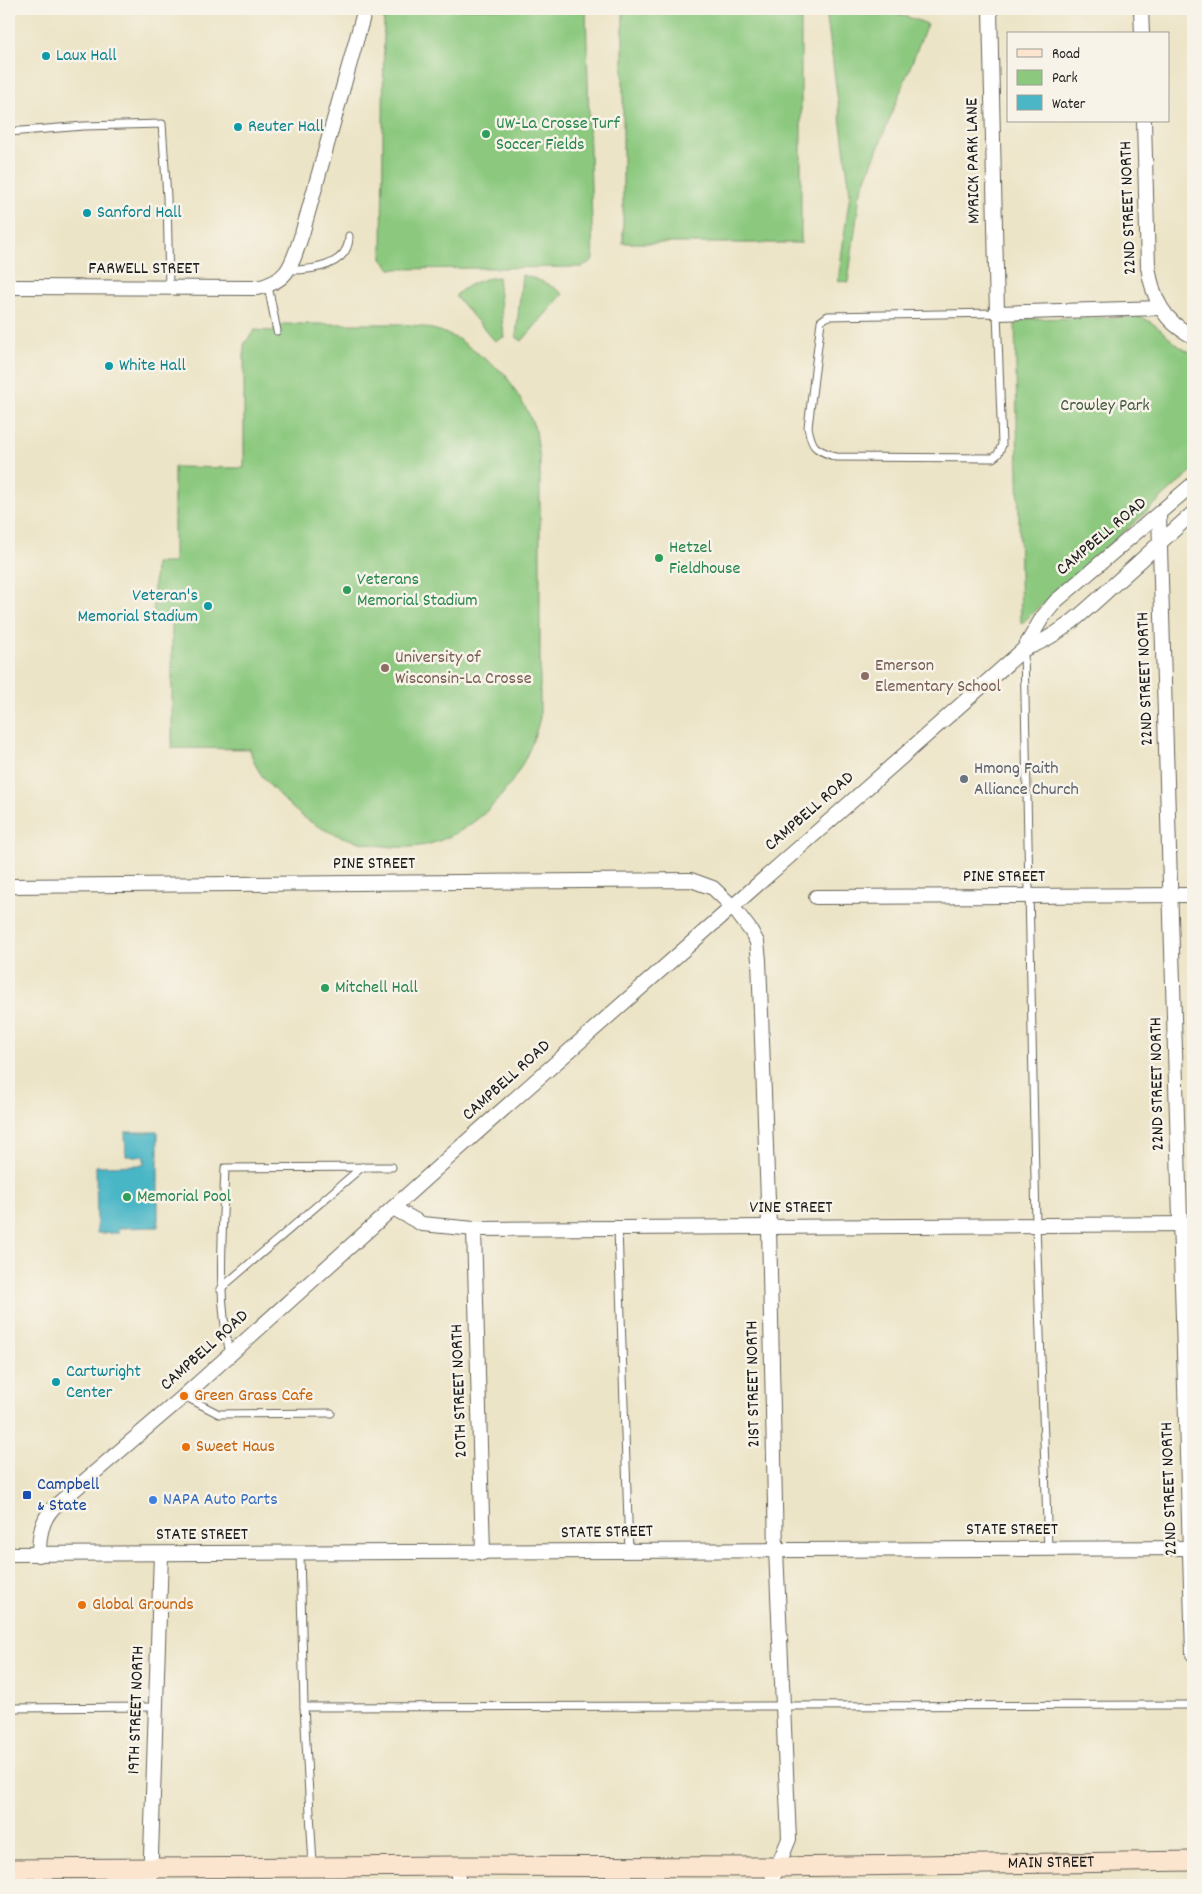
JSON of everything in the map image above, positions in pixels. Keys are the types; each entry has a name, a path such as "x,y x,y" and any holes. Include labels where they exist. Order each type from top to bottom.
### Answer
{"street":[{"path":"273,284 290,270 365,9"},
{"name":"MYRICK PARK LANE","path":"990,9 997,313"},
{"path":"1141,9 1142,32"},
{"name":"22ND STREET NORTH","path":"1144,122 1148,267 1152,289 1161,308 1171,320 1193,336"},
{"name":"FARWELL STREET","path":"9,287 257,288 273,284"},
{"path":"997,313 1161,308"},
{"name":"CAMPBELL ROAD","path":"39,1555 44,1520 53,1508 184,1396 732,906 1024,649 1042,618 1056,601 1193,484"},
{"name":"CAMPBELL ROAD","path":"1024,649 1041,643 1085,611 1193,513"},
{"name":"22ND STREET NORTH","path":"1159,514 1172,895 1187,1224 1193,1654"},
{"name":"PINE STREET","path":"9,886 691,880 713,888 732,906"},
{"name":"PINE STREET","path":"816,897 1193,895"},
{"name":"21ST STREET NORTH","path":"732,906 757,942 769,1227 776,1550 789,1839 770,1885"},
{"name":"VINE STREET","path":"393,1208 422,1224 474,1229 1187,1224"},
{"name":"20TH STREET NORTH","path":"474,1229 483,1553"},
{"name":"STATE STREET","path":"13,1555 1192,1548"},
{"name":"19TH STREET NORTH","path":"150,1876 161,1554"},
{"name":"MAIN STREET","path":"9,1868 150,1876 313,1867 777,1867 1193,1861"},
{"path":"458,1866 458,1885"}],"lane":[{"path":"9,132 84,126 162,124 167,197 169,288"},
{"path":"290,270 303,270 332,263 344,254 349,246 349,236"},
{"path":"273,284 277,331"},
{"path":"997,313 1002,445 998,454 993,458 836,457 819,451 811,443 808,427 821,321 828,316 997,313"},
{"path":"1024,649 1036,1225 1048,1549"},
{"path":"220,1290 362,1167"},
{"path":"230,1355 225,1334 220,1290 225,1168 392,1167"},
{"path":"618,1228 629,1551"},
{"path":"184,1396 219,1414 331,1412"},
{"path":"300,1553 304,1707 313,1867"},
{"path":"304,1707 1193,1705"},
{"path":"9,1708 156,1707"}],"green space":[{"name":"UW-La Crosse Turf Soccer Fields","path":"384,9 586,9 593,260 582,267 391,269 382,259"},
{"path":"623,9 801,9 801,243 623,243"},
{"path":"826,10 884,12 905,16 927,24 860,194 848,282 838,281 850,193"},
{"path":"522,275 544,282 563,294 522,341 516,337"},
{"path":"498,277 504,337 495,341 455,296 464,288 474,283"},
{"name":"Crowley Park","path":"1141,317 1155,325 1179,346 1193,353 1193,470 1021,624 1015,319"},
{"name":"Veterans Memorial Stadium","path":"283,324 401,324 440,331 460,340 505,374 528,412 536,431 540,460 540,718 525,760 500,797 467,827 447,838 426,845 403,847 372,844 333,834 314,824 288,804 270,785 252,758 250,749 172,748 172,617 153,616 155,563 174,563 174,467 244,468 244,344 255,330 272,331"}],"water":[{"name":"Memorial Pool","path":"125,1132 158,1132 158,1227 118,1228 118,1233 97,1233 96,1166 144,1165 144,1156 126,1156"}],"place":[{"name":"Laux Hall","path":"46,56"},
{"name":"Reuter Hall","path":"238,127"},
{"name":"UW-La Crosse Turf Soccer Fields","path":"486,134"},
{"name":"Sanford Hall","path":"87,213"},
{"name":"White Hall","path":"109,366"},
{"name":"Hetzel Fieldhouse","path":"659,558"},
{"name":"Veterans Memorial Stadium","path":"347,590"},
{"name":"Veteran's Memorial Stadium","path":"208,606"},
{"name":"University of Wisconsin-La Crosse","path":"385,668"},
{"name":"Emerson Elementary School","path":"865,676"},
{"name":"Hmong Faith Alliance Church","path":"964,779"},
{"name":"Mitchell Hall","path":"325,988"},
{"name":"Memorial Pool","path":"127,1197"},
{"name":"Cartwright Center","path":"56,1382"},
{"name":"Green Grass Cafe","path":"184,1396"},
{"name":"Sweet Haus","path":"186,1447"},
{"name":"Campbell & State","path":"27,1495"},
{"name":"NAPA Auto Parts","path":"153,1500"},
{"name":"Global Grounds","path":"82,1605"}]}
